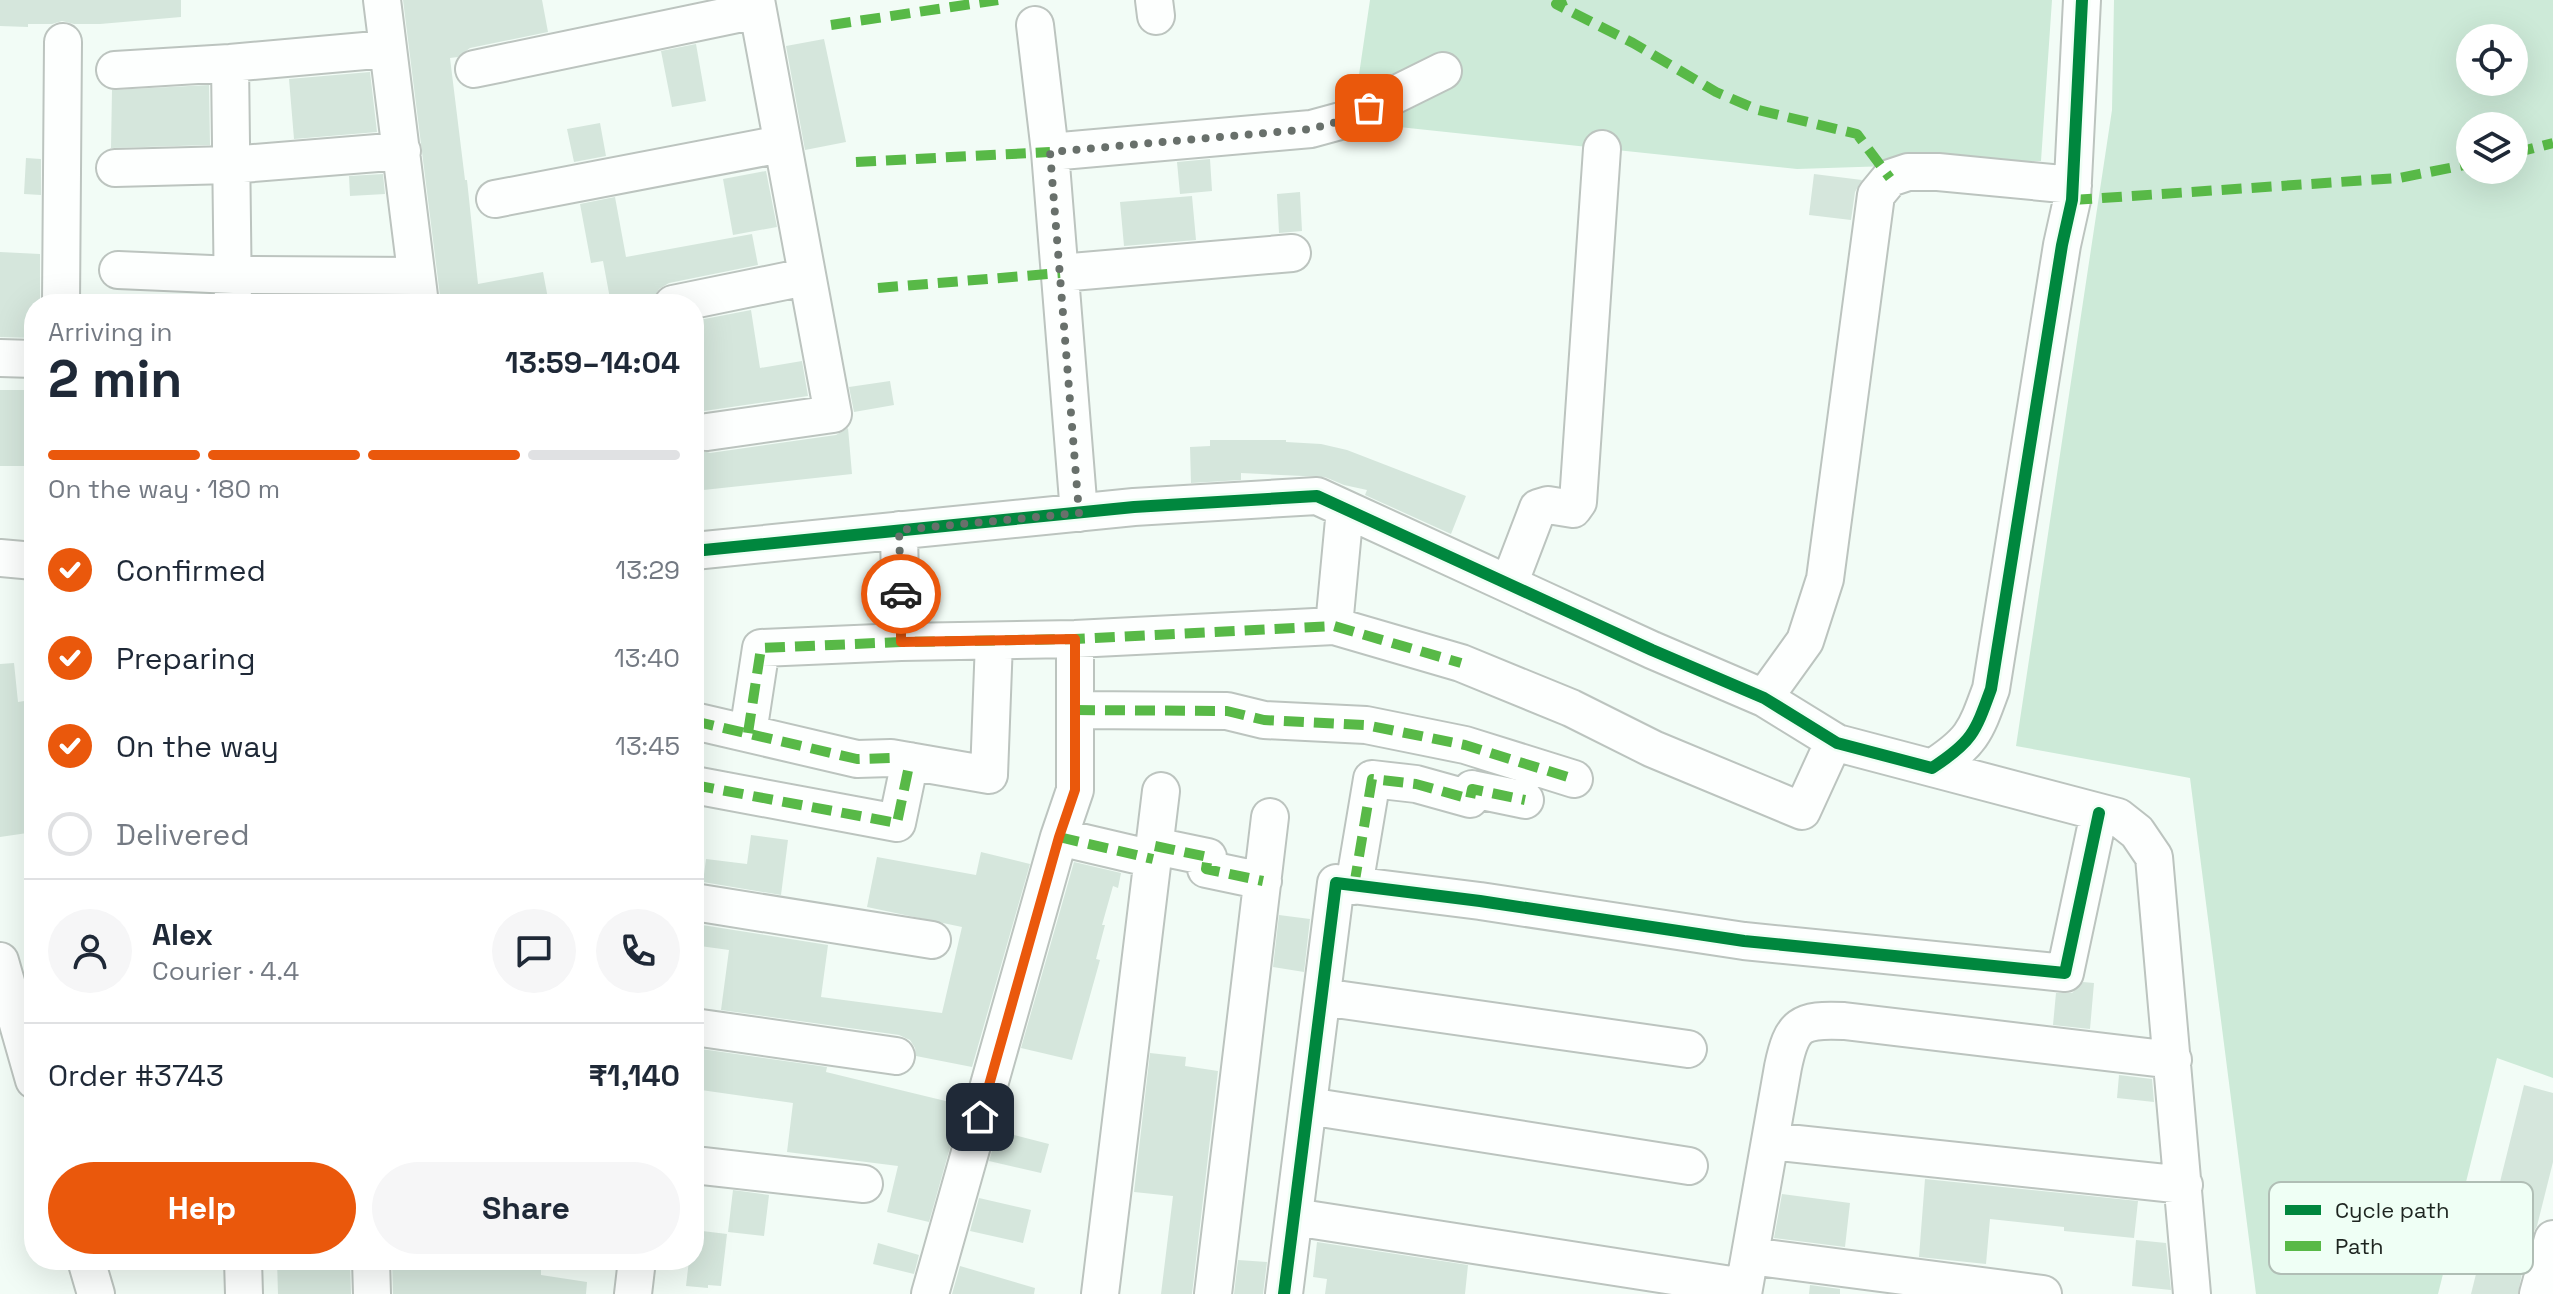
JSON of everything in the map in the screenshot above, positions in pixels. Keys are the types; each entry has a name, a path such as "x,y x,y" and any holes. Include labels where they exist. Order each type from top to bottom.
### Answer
{"street":[{"path":"118,270 234,290 418,290 382,0"},
{"path":"1932,768 1961,749 1976,730 1991,689 2073,185 2082,0"},
{"path":"474,69 756,5 833,414 707,432"},
{"path":"1035,25 1050,152 1079,513"},
{"path":"61,294 63,42"},
{"path":"115,70 387,49"},
{"path":"230,63 234,290"},
{"path":"1050,152 1311,129 1344,120 1443,71"},
{"path":"495,199 781,144"},
{"path":"1509,584 1538,508 1548,505 1573,509 1578,502 1602,149"},
{"path":"115,168 230,165 402,151"},
{"path":"1764,698 1805,641 1825,579 1876,195 1890,178 1908,172 2073,185"},
{"path":"1060,273 1292,253"},
{"path":"704,298 805,277"},
{"path":"0,358 24,359"},
{"path":"704,550 1079,513 1317,496 1764,698 1834,741 2118,817 2137,832 2154,857 2192,1294"},
{"path":"1334,626 1345,509"},
{"path":"899,530 901,642"},
{"path":"0,558 24,560"},
{"path":"748,733 761,648 1075,639 1334,626 1461,663 1571,708 1653,749 1802,811 1834,741"},
{"path":"930,1294 1075,790 1075,639"},
{"path":"704,723 857,759 891,758 989,775 994,641"},
{"path":"1075,710 1227,711 1264,720 1366,725 1465,745 1574,779"},
{"path":"704,787 897,823 910,761"},
{"path":"1354,886 1372,779 1416,784 1470,799 1472,789 1525,800"},
{"path":"1100,1294 1161,791"},
{"path":"1284,1294 1336,883 1480,901 1744,941 2065,973 2099,813"},
{"path":"1213,1294 1270,817"},
{"path":"1059,837 1208,857 1206,869 1263,881"},
{"path":"704,904 932,940"},
{"path":"0,961 24,1045"},
{"path":"1322,997 1688,1049"},
{"path":"1746,1279 1788,1043 1798,1026 1815,1020 1844,1021 2173,1060"},
{"path":"704,1028 896,1056"},
{"path":"1308,1106 1689,1166"},
{"path":"1770,1141 2184,1185"},
{"path":"704,1166 864,1184"},
{"path":"1294,1217 1746,1279 2043,1294"},
{"path":"2538,1294 2553,1239"},
{"path":"89,1270 96,1294"},
{"path":"243,1270 244,1294"},
{"path":"371,1270 372,1294"},
{"path":"633,1294 636,1270"}],"green space":[{"path":"1370,0 2052,0 2041,161 1797,169 1352,122"},
{"path":"2114,0 2553,0 2553,1078 2497,1058 2466,1182 2269,1182 2269,1274 2443,1274 2438,1294 2256,1294 2190,778 2016,746 2112,110"}],"building":[{"path":"0,0 181,0 181,17 100,24 62,21 28,24 28,27 0,26"},
{"path":"403,0 542,0 548,32 470,48 458,57 450,58 478,284 543,272 547,294 440,294"},
{"path":"824,39 846,142 805,150 786,46"},
{"path":"696,44 706,101 672,107 661,51"},
{"path":"370,72 377,132 294,139 289,79"},
{"path":"209,85 210,145 111,148 112,90"},
{"path":"600,123 606,156 574,162 567,129"},
{"path":"26,158 41,159 41,195 24,194"},
{"path":"1210,159 1212,191 1180,194 1177,162"},
{"path":"766,171 777,227 733,235 723,179"},
{"path":"383,174 385,194 350,196 349,176"},
{"path":"1814,174 1862,180 1855,192 1851,220 1809,215"},
{"path":"1300,192 1302,231 1279,233 1277,194"},
{"path":"1192,196 1196,240 1124,246 1120,202"},
{"path":"615,197 626,257 752,234 758,265 669,283 656,294 609,294 603,261 591,263 580,204"},
{"path":"0,252 40,254 40,294 24,294 24,338 0,337"},
{"path":"751,310 760,368 802,361 808,396 704,411 704,319"},
{"path":"890,381 894,405 854,412 849,387"},
{"path":"0,390 24,390 24,466 0,466"},
{"path":"848,428 852,474 704,490 704,451 710,453 836,435"},
{"path":"1210,440 1286,440 1321,444 1347,450 1466,496 1451,534 1365,495 1367,490 1325,477 1241,473 1241,480 1191,483 1190,447 1210,446"},
{"path":"14,663 18,702 24,701 24,833 0,837 0,664"},
{"path":"751,835 788,840 781,895 704,882 706,859 747,864"},
{"path":"981,852 1030,864 972,1067 916,1056 910,1040 899,1035 721,1010 729,950 704,947 704,925 828,945 821,997 942,1013 962,927 867,907 877,857 976,875"},
{"path":"1074,862 1121,873 1118,888 1113,886 1102,925 1105,925 1096,959 1100,960 1072,1060 1021,1048"},
{"path":"1279,915 1310,919 1304,972 1273,967"},
{"path":"2083,982 2094,983 2090,1029 2053,1025 2056,993 2072,993"},
{"path":"704,1049 827,1067 826,1072 962,1105 929,1222 887,1212 898,1166 787,1152 793,1103 704,1090"},
{"path":"1150,1053 1186,1057 1185,1066 1218,1071 1192,1294 1161,1294 1173,1196 1134,1192"},
{"path":"2119,1075 2152,1079 2154,1102 2117,1098"},
{"path":"2524,1085 2553,1093 2553,1162 2533,1233 2533,1182 2500,1182"},
{"path":"998,1131 1049,1144 1041,1173 989,1161"},
{"path":"1925,1179 2138,1201 2134,1238 1990,1219 1986,1264 1919,1257"},
{"path":"733,1190 769,1195 764,1236 728,1232"},
{"path":"1782,1194 1850,1203 1845,1247 1774,1238"},
{"path":"979,1198 1031,1210 1023,1243 970,1231"},
{"path":"704,1231 727,1234 721,1286 686,1286 688,1270 704,1270"},
{"path":"2136,1240 2166,1243 2171,1290 2132,1286"},
{"path":"1317,1242 1468,1265 1465,1294 1325,1294 1327,1279 1313,1277"},
{"path":"878,1243 919,1255 914,1274 873,1264"},
{"path":"1238,1260 1267,1262 1263,1294 1234,1294"},
{"path":"960,1266 1035,1288 1034,1294 952,1294"},
{"path":"277,1270 350,1270 351,1294 278,1294"},
{"path":"392,1270 541,1270 541,1275 587,1282 586,1294 393,1294"},
{"path":"2476,1274 2522,1274 2518,1294 2471,1294"},
{"path":"1810,1285 1840,1289 1840,1294 1809,1294"}],"marked path":[{"path":"831,25 998,0"},
{"path":"1566,0 1556,4 1633,43 1716,92 1758,110 1857,134 1890,178"},
{"path":"2528,149 2553,143"},
{"path":"856,162 1050,152"},
{"path":"2072,200 2399,178 2456,167"},
{"path":"878,288 1060,273"},
{"path":"748,733 761,648 1075,639 1334,626 1461,663"},
{"path":"1075,710 1227,711 1264,720 1366,725 1465,745 1574,779"},
{"path":"704,723 857,759 891,758"},
{"path":"704,787 897,823 910,761"},
{"path":"1354,886 1372,779 1416,784 1470,799 1472,789 1525,800"},
{"path":"1059,837 1153,859"},
{"path":"1155,846 1208,857 1206,869 1263,881"}],"cycle path":[{"path":"704,550 1134,507 1317,496 1764,698 1837,743 1932,768 1956,751 1970,735 1991,689 2062,245 2072,200 2082,0"},
{"path":"1284,1294 1336,883 1480,901 1744,941 2065,973 2099,813"}],"way so far":[{"path":"901,594 899,530 1079,513 1050,152 1311,129 1344,120 1369,108"}],"route":[{"path":"901,594 901,642 1075,639 1075,790 980,1117"}]}
